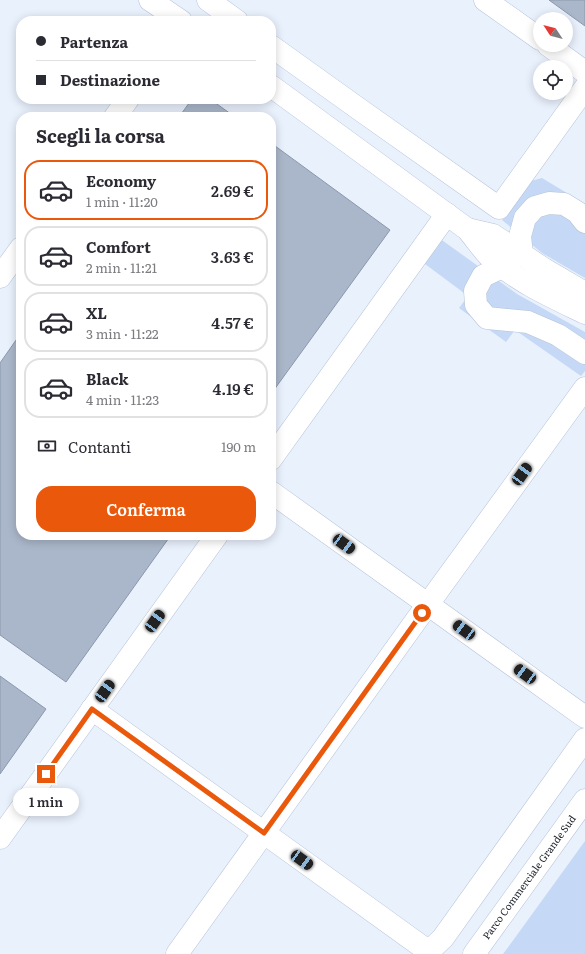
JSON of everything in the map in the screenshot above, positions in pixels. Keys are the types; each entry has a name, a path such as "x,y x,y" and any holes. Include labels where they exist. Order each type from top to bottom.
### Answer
{"street":[{"path":"150,0 174,16"},
{"path":"208,0 230,16"},
{"path":"485,0 533,34"},
{"path":"276,50 499,208 585,88"},
{"path":"558,52 585,72"},
{"path":"276,90 467,228 489,256 502,267 536,290 585,313"},
{"path":"358,109 367,156"},
{"path":"522,255 520,236 525,218 535,207 549,203 564,204 577,212 585,222"},
{"path":"276,452 447,214"},
{"path":"467,228 493,236 585,292"},
{"path":"0,277 16,255"},
{"path":"502,267 483,276 475,291 476,305 487,318 528,322 558,335 585,353"},
{"path":"177,954 585,388"},
{"path":"276,496 585,717"},
{"path":"0,838 213,540"},
{"path":"92,709 427,953 443,938 585,739"},
{"name":"Parco Commerciale Grande Sud","path":"474,954 585,800"}],"shaded area":[{"path":"542,178 585,204 585,278 542,253 502,220 531,181"},
{"path":"439,238 517,294 585,332 585,371 581,376 515,330 506,342 459,308 468,296 421,261"},
{"path":"585,841 585,954 503,954 509,946"}],"building":[{"path":"549,0 585,0 585,26 573,17 573,12 566,12"},
{"path":"188,104 217,104 228,112 183,112"},
{"path":"276,147 390,230 276,387"},
{"path":"16,340 16,540 167,540 66,682 0,635 0,363"},
{"path":"0,676 46,709 0,774"}],"route":[{"path":"46,774 92,709 264,833 422,613"}]}
